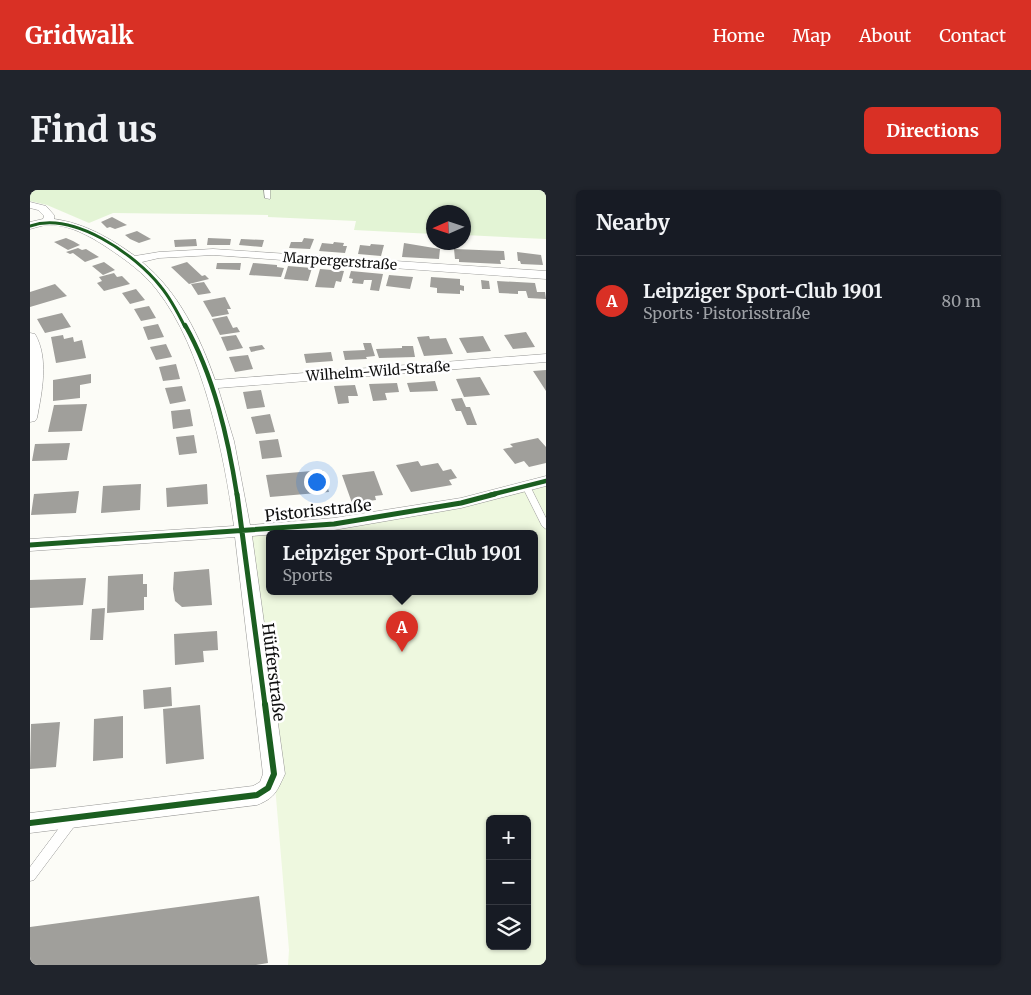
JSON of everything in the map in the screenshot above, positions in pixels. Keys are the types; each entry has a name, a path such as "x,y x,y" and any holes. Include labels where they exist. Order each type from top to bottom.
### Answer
{"street":[{"path":"30,205 42,208 49,215 48,222 30,226"},
{"name":"Hüfferstraße","path":"30,823 257,795 268,788 274,774 243,530 228,449 210,385 185,324 166,294 134,260 84,229 48,222"},
{"name":"Marpergerstraße","path":"134,260 158,255 213,252 546,275"},
{"path":"30,337 37,370 35,395 30,418"},
{"name":"Wilhelm-Wild-Straße","path":"210,385 289,376 440,368 546,358"},
{"name":"Pistorisstraße","path":"30,545 334,524 461,503 546,482"}],"lane":[{"path":"267,190 268,198"},
{"path":"526,486 546,526"},
{"path":"30,876 74,818"}],"green space":[{"path":"30,190 546,190 546,239 471,235 471,205 426,205 426,234 354,230 356,221 268,217 268,215 113,213 89,223 47,205 30,201"},
{"path":"546,481 546,965 288,965 289,950 274,774 243,530 334,524"}],"building":[{"path":"112,217 127,225 115,229 107,228 101,222"},
{"path":"137,231 151,239 139,243 125,235"},
{"path":"66,238 80,245 68,250 54,242"},
{"path":"208,238 231,239 230,245 207,245"},
{"path":"304,238 314,239 310,249 289,248 291,242 302,242"},
{"path":"196,239 197,246 175,247 174,240"},
{"path":"241,239 264,240 262,247 239,245"},
{"path":"334,242 344,243 343,246 347,246 345,253 319,251 322,243 333,244"},
{"path":"404,243 426,247 426,250 440,250 439,259 402,257"},
{"path":"371,244 384,245 381,256 358,254 360,245 370,246"},
{"path":"78,248 86,249 99,257 85,262 73,253 66,252"},
{"path":"454,250 471,250 504,251 505,260 500,260 501,264 459,262 459,259 455,259"},
{"path":"517,252 541,255 543,265 521,264 518,261"},
{"path":"104,262 115,270 103,275 92,266"},
{"path":"187,262 202,276 205,275 209,279 189,284 171,267"},
{"path":"217,263 241,263 240,270 216,269"},
{"path":"253,263 277,265 277,267 284,268 281,277 249,275"},
{"path":"288,266 312,268 308,281 284,279"},
{"path":"320,269 344,271 341,282 336,281 334,288 315,287"},
{"path":"351,271 383,274 379,291 370,290 372,280 364,280 363,284 352,283 353,279 349,278"},
{"path":"114,273 117,277 122,276 130,284 104,291 97,283 102,281 99,277"},
{"path":"389,275 413,277 410,289 386,286"},
{"path":"431,277 460,279 460,285 464,286 464,291 460,290 460,294 437,293 437,288 430,287"},
{"path":"481,280 489,281 490,289 482,289"},
{"path":"497,281 535,283 537,292 545,292 546,299 528,298 526,291 518,291 518,294 499,293"},
{"path":"204,282 211,293 198,295 191,284"},
{"path":"55,284 67,296 30,307 30,292"},
{"path":"136,289 145,300 130,304 122,293"},
{"path":"225,297 231,309 227,309 229,314 212,317 203,301"},
{"path":"149,306 156,318 141,321 134,309"},
{"path":"62,313 71,327 45,333 37,319"},
{"path":"227,316 233,328 237,327 240,332 220,335 212,319"},
{"path":"158,324 164,337 148,340 143,327"},
{"path":"526,332 535,347 513,349 504,335"},
{"path":"63,335 64,339 73,337 74,342 82,340 86,358 56,363 51,337"},
{"path":"236,335 243,348 227,351 221,337"},
{"path":"429,336 430,339 446,338 453,354 424,356 417,337"},
{"path":"483,336 491,351 467,353 459,338"},
{"path":"363,343 371,343 375,356 366,357 367,359 345,360 343,351 365,350"},
{"path":"166,344 172,357 156,360 150,347"},
{"path":"262,345 265,349 251,352 249,347"},
{"path":"402,346 413,346 415,357 379,358 376,349 402,348"},
{"path":"331,352 333,361 306,363 304,354"},
{"path":"248,355 253,369 235,372 229,357"},
{"path":"176,364 180,379 163,381 159,367"},
{"path":"546,370 546,391 533,371"},
{"path":"91,374 91,383 80,385 80,398 53,401 53,380"},
{"path":"480,377 490,395 464,397 456,379"},
{"path":"435,381 438,391 410,392 407,383"},
{"path":"397,383 399,392 385,393 387,400 373,401 369,384"},
{"path":"355,385 358,396 348,396 349,403 338,404 334,386"},
{"path":"182,386 186,401 170,404 165,388"},
{"path":"261,390 265,407 247,409 243,392"},
{"path":"462,398 466,407 470,407 477,425 467,425 461,411 456,411 451,399"},
{"path":"87,404 82,431 48,432 54,405"},
{"path":"190,409 193,426 173,429 171,411"},
{"path":"270,414 275,432 256,434 251,417"},
{"path":"194,435 197,453 179,455 176,437"},
{"path":"538,438 546,447 546,463 529,467 524,461 515,464 503,449 513,447 510,444"},
{"path":"278,439 282,457 262,459 259,441"},
{"path":"70,443 67,460 32,461 35,444"},
{"path":"418,461 421,466 438,463 443,471 451,469 457,478 449,480 452,485 411,492 396,465"},
{"path":"323,470 329,492 270,497 266,475"},
{"path":"374,471 383,495 375,496 376,500 352,503 342,475"},
{"path":"141,484 140,510 101,513 103,486"},
{"path":"207,484 208,504 167,507 166,488"},
{"path":"79,491 76,513 31,515 34,494"},
{"path":"209,569 212,605 182,607 175,601 173,589 174,572"},
{"path":"143,574 143,584 147,584 144,610 107,613 108,576"},
{"path":"86,578 83,605 30,608 30,580"},
{"path":"105,608 103,640 90,640 92,609"},
{"path":"217,631 218,650 203,651 204,662 175,665 174,634"},
{"path":"171,687 172,706 144,709 143,690"},
{"path":"200,705 204,759 166,764 163,709"},
{"path":"123,716 123,758 93,761 94,719"},
{"path":"60,722 56,767 30,769 31,724"},
{"path":"259,896 268,963 256,965 30,965 30,927"}],"cycle path":[{"path":"30,226 46,222 73,227 89,233 119,250 155,280 167,295 187,329 203,365 216,402 235,481 274,774 268,788 257,795 30,823"},
{"path":"30,545 334,524 461,503 546,481"}],"place":[{"name":"Leipziger Sport-Club 1901","path":"402,652"}]}
